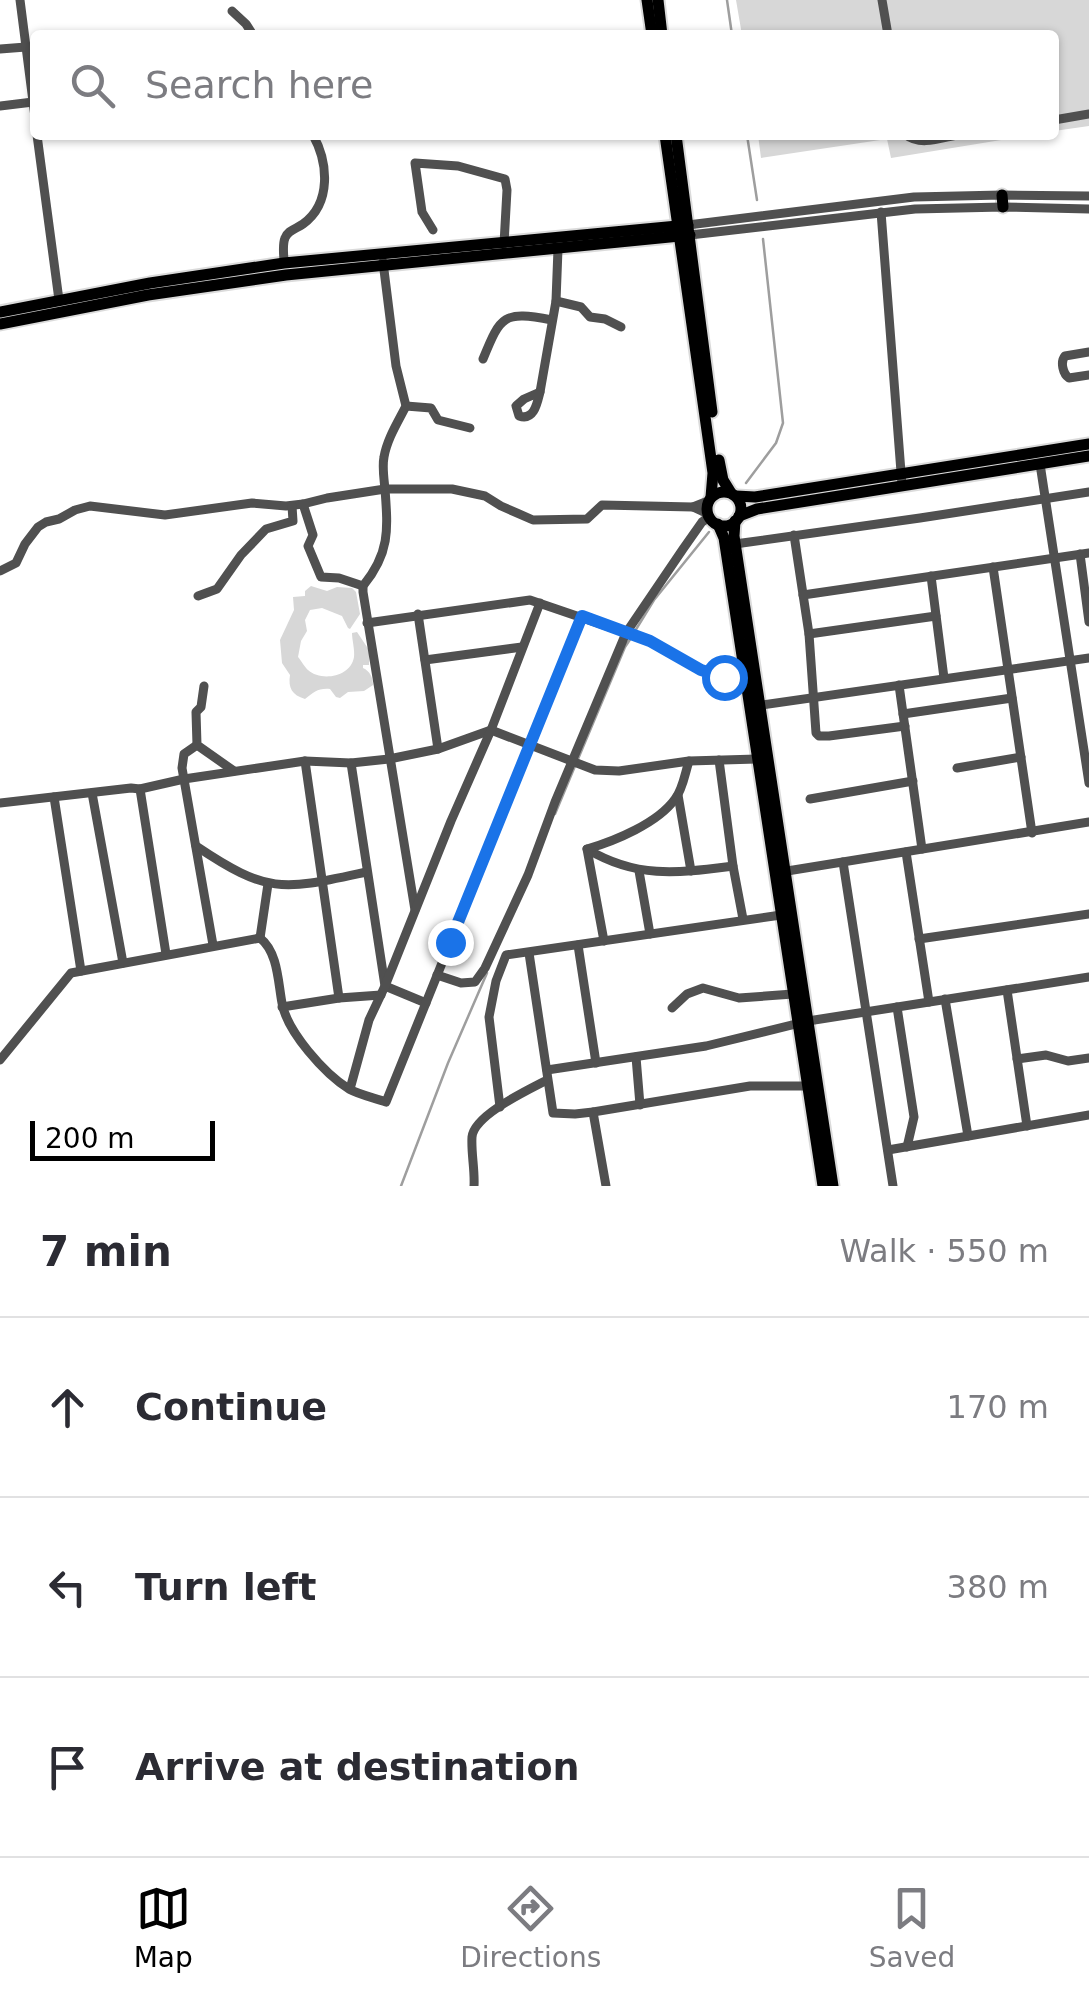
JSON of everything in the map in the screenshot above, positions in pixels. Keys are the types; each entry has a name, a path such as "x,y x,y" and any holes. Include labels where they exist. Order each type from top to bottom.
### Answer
{"main road":[{"path":"647,0 651,30"},
{"path":"658,0 661,30"},
{"path":"667,140 722,480 741,505 735,544 758,759 767,787"},
{"path":"676,140 713,473 711,511 724,538 833,1186"},
{"path":"0,312 59,300 83,302 504,244 684,230"},
{"path":"0,324 150,283 284,263 558,248 684,230"},
{"path":"711,511 727,526 747,511 1089,444"},
{"path":"711,511 720,492 755,497 1089,456"},
{"path":"780,872 781,916 793,994 803,1022 823,1186"}],"street":[{"path":"20,0 30,78"},
{"path":"882,0 887,30"},
{"path":"232,11 250,30"},
{"path":"0,49 26,47"},
{"path":"0,106 30,102"},
{"path":"1059,119 1089,114"},
{"path":"39,140 59,300"},
{"path":"284,263 287,232 311,216 326,180 316,140"},
{"path":"434,230 422,212 415,163 458,166 505,178 504,244"},
{"path":"684,230 1089,196"},
{"path":"684,230 880,200 1002,201 1089,209"},
{"path":"881,212 901,478"},
{"path":"540,392 556,301 558,248"},
{"path":"383,260 396,366 406,406 383,460 386,547 377,569 363,586 415,910"},
{"path":"556,301 580,307 590,317 622,327"},
{"path":"483,360 498,324 508,318 552,320"},
{"path":"1089,352 1065,356 1062,361 1064,374 1069,378 1089,374"},
{"path":"406,406 432,408 438,420 470,428"},
{"path":"1040,464 1089,783"},
{"path":"0,570 16,563 38,527 82,507 165,515 252,503 297,505 385,489 468,490 534,520 587,520 602,505 693,507 711,511 626,633 528,875 476,982 461,983 437,975"},
{"path":"735,544 1089,492"},
{"path":"297,505 313,535 308,546 321,576 363,586"},
{"path":"198,596 217,589 240,555 266,529 293,521 297,505"},
{"path":"794,535 809,634 816,733 818,736 905,726"},
{"path":"804,595 1085,553 1089,622"},
{"path":"993,567 1032,832"},
{"path":"931,576 944,678"},
{"path":"367,623 530,600 654,642 701,670 746,684"},
{"path":"350,1090 360,1047 540,603"},
{"path":"418,614 438,748"},
{"path":"260,938 273,959 282,1007 313,1058 350,1090 386,1102 582,616"},
{"path":"809,634 936,616"},
{"path":"424,660 522,647"},
{"path":"754,706 1089,658"},
{"path":"899,685 922,849"},
{"path":"197,745 196,712 201,707 204,686"},
{"path":"903,714 1012,698"},
{"path":"1076,702 1089,700"},
{"path":"0,803 140,790 305,760 351,763 389,758 438,748 491,730 595,770 758,759"},
{"path":"197,745 234,771"},
{"path":"197,745 184,754 184,779 213,945"},
{"path":"957,768 1021,757"},
{"path":"305,760 339,998"},
{"path":"719,760 744,919"},
{"path":"586,849 632,831 670,805 678,795 689,762"},
{"path":"351,763 383,990"},
{"path":"810,799 912,781"},
{"path":"140,790 166,954"},
{"path":"92,794 123,962"},
{"path":"678,795 691,872"},
{"path":"54,797 81,971"},
{"path":"780,872 1089,822"},
{"path":"196,846 230,869 268,884 300,886 366,872"},
{"path":"586,849 605,860 650,873 734,866"},
{"path":"586,849 604,941"},
{"path":"906,852 930,1002"},
{"path":"843,862 894,1186"},
{"path":"638,871 650,934"},
{"path":"260,938 268,884"},
{"path":"919,939 1089,914"},
{"path":"490,957 781,916"},
{"path":"0,1060 70,973 260,938"},
{"path":"578,945 596,1062"},
{"path":"529,953 553,1112 594,1112 750,1086 808,1086"},
{"path":"500,1107 489,1017 506,954"},
{"path":"474,1186 472,1133 478,1124 547,1075 596,1062 706,1046 803,1022 1089,977"},
{"path":"672,1008 688,994 704,988 740,998 793,994"},
{"path":"282,1007 383,990 426,1003"},
{"path":"1006,990 1027,1126"},
{"path":"945,1000 968,1136"},
{"path":"897,1007 914,1117 908,1147"},
{"path":"1017,1059 1046,1055 1068,1061 1089,1058"},
{"path":"636,1057 640,1105"},
{"path":"594,1112 606,1186"},
{"path":"888,1150 1089,1115"}],"shaded area":[{"path":"736,0 1089,0 1089,126 1059,130 1059,30 741,30"},
{"path":"759,140 880,140 761,158"},
{"path":"887,140 1001,140 891,158"},
{"path":"311,586 327,591 352,588 360,614 350,629 342,616 322,608 310,610 298,657 314,674 335,676 352,664 352,633 357,632 369,650 369,665 363,668 373,682 364,691 348,692 340,698 330,689 322,689 305,699 292,690 290,675 282,663 280,640 294,610 293,597 305,596"}],"waterway":[{"path":"727,0 731,30"},
{"path":"748,140 757,200"},
{"path":"746,483 776,443 783,423 763,239"},
{"path":"635,631 654,600 709,532"},
{"path":"578,759 631,638"},
{"path":"555,814 575,766"},
{"path":"401,1186 487,973"}],"route":[{"path":"450,942 582,616 650,641 701,670 724,677"}]}
